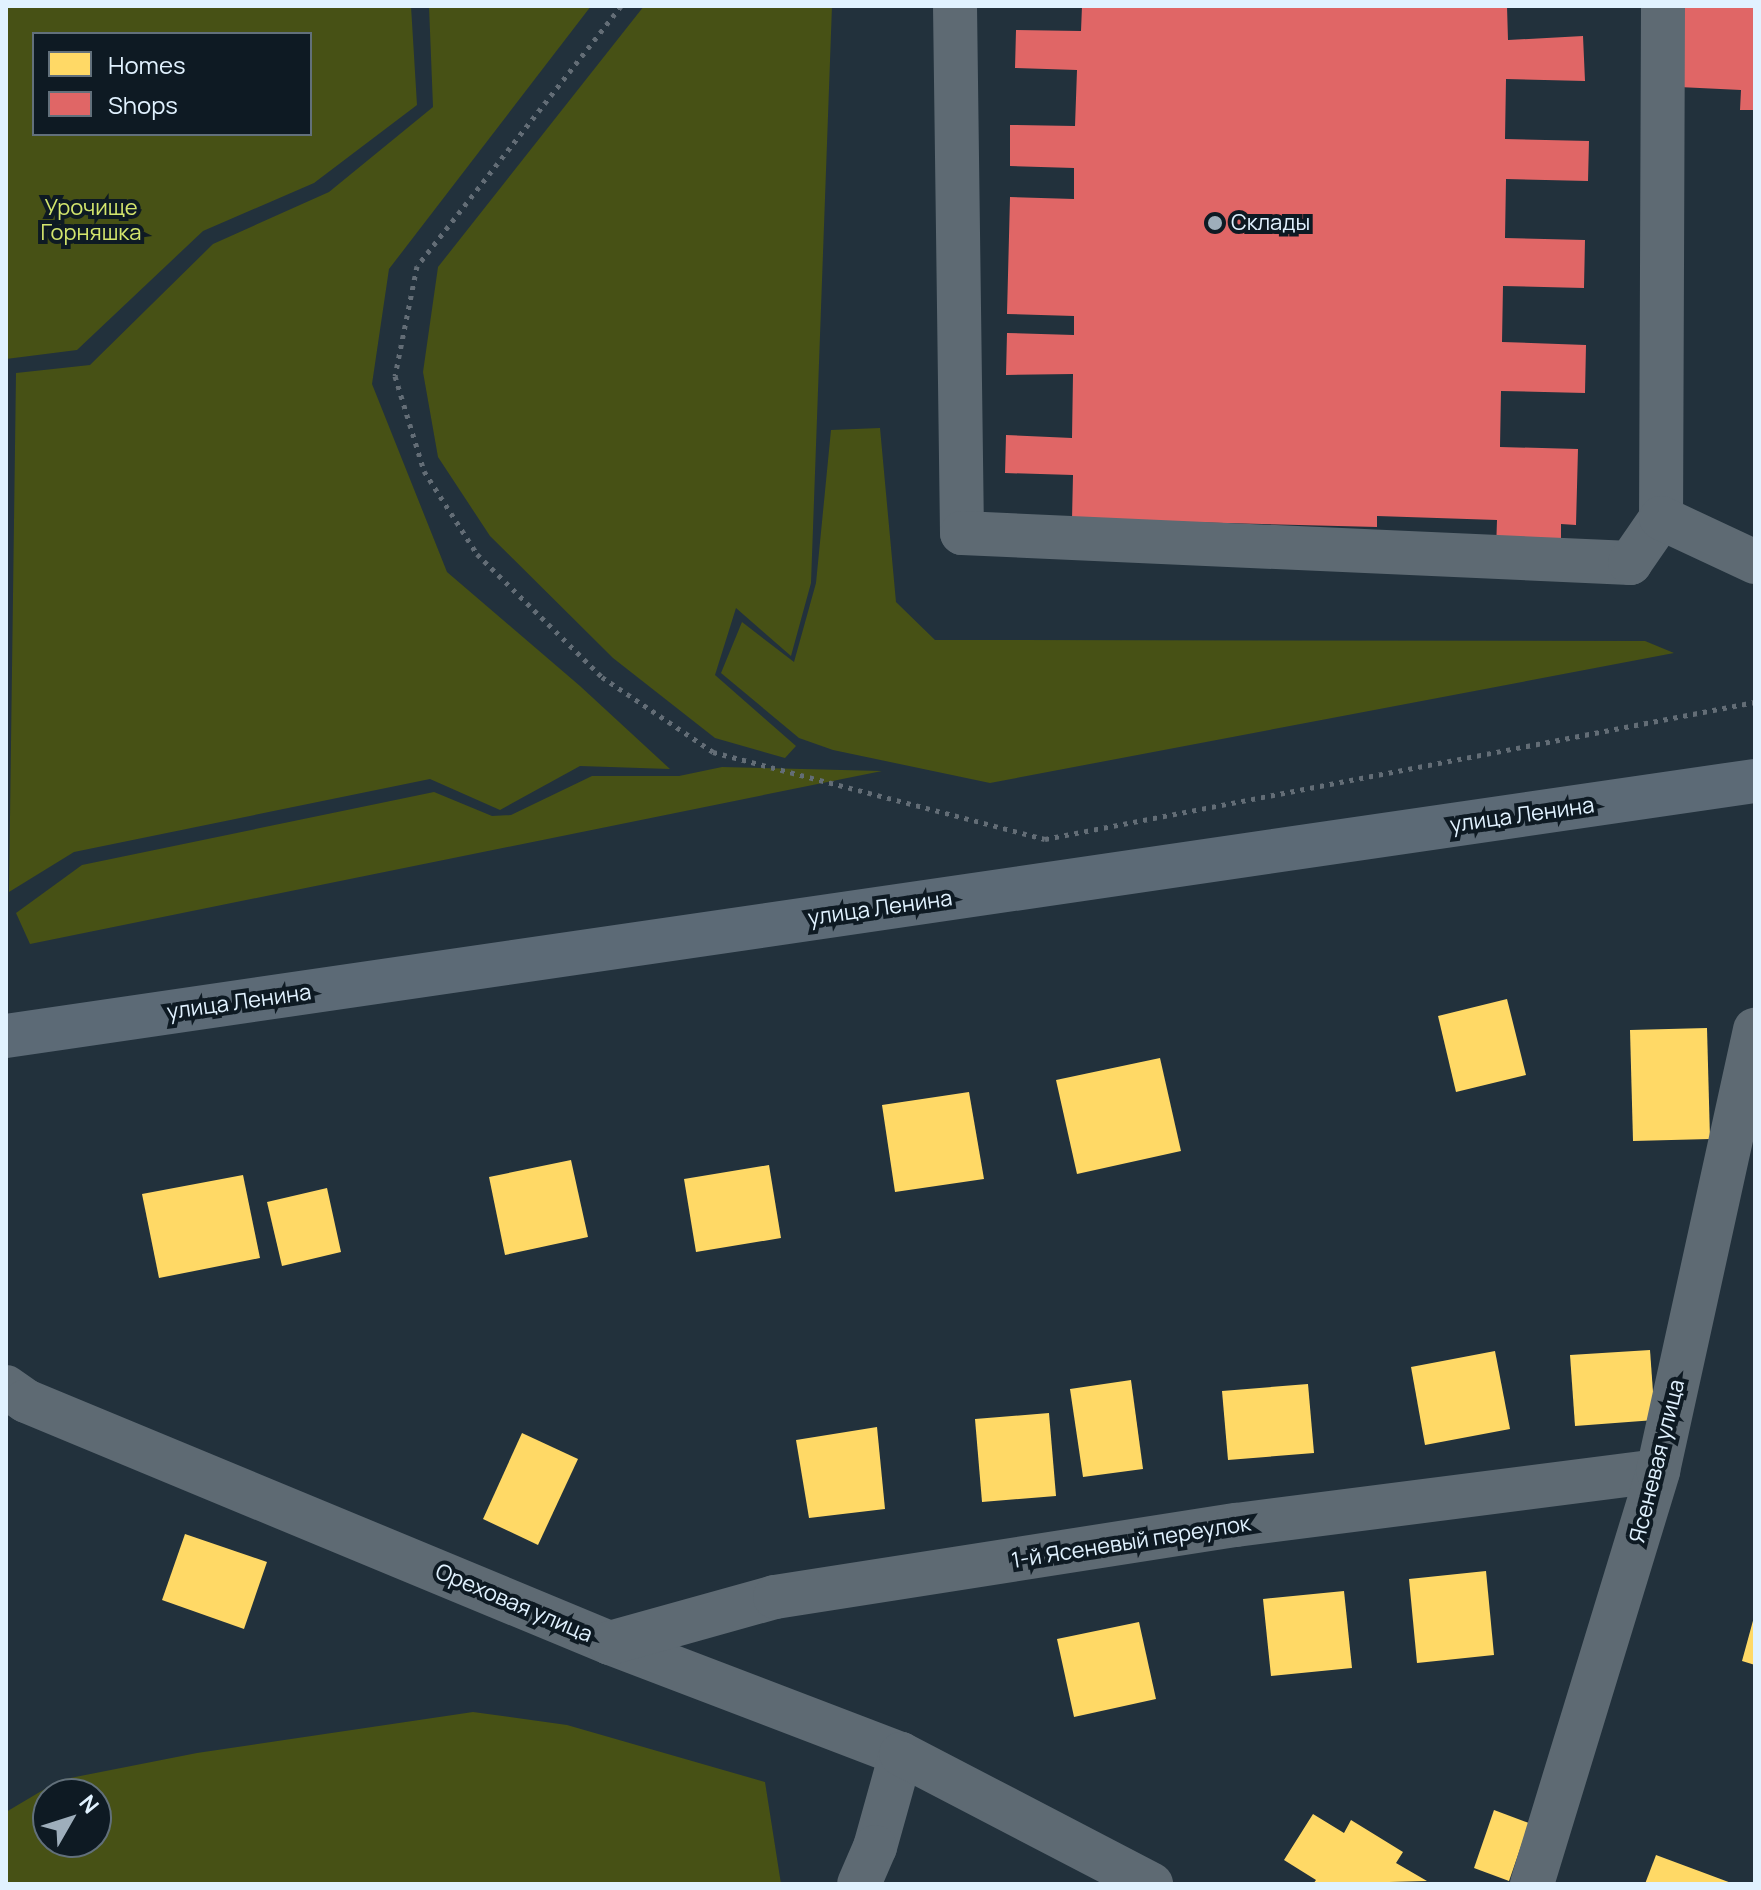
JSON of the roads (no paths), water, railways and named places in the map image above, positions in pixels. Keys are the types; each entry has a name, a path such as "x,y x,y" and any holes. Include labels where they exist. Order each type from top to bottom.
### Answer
{"main road":[{"name":"улица Ленина","path":"6,1036 1755,781"}],"street":[{"path":"955,6 962,533 1630,563 1661,518 1663,6"},
{"path":"1661,518 1755,562"},
{"name":"Ясеневая улица","path":"1532,1884 1658,1471 1755,1030"},
{"name":"Ореховая улица","path":"6,1387 26,1401 610,1643 901,1754 1151,1884"},
{"name":"1-й Ясеневый переулок","path":"610,1643 775,1597 1236,1525 1658,1471"},
{"path":"859,1884 875,1847 901,1754"}],"place":[{"name":"Склады","path":"1215,223"}],"park label":[{"name":"Урочище Горняшка","path":"91,220"}]}
